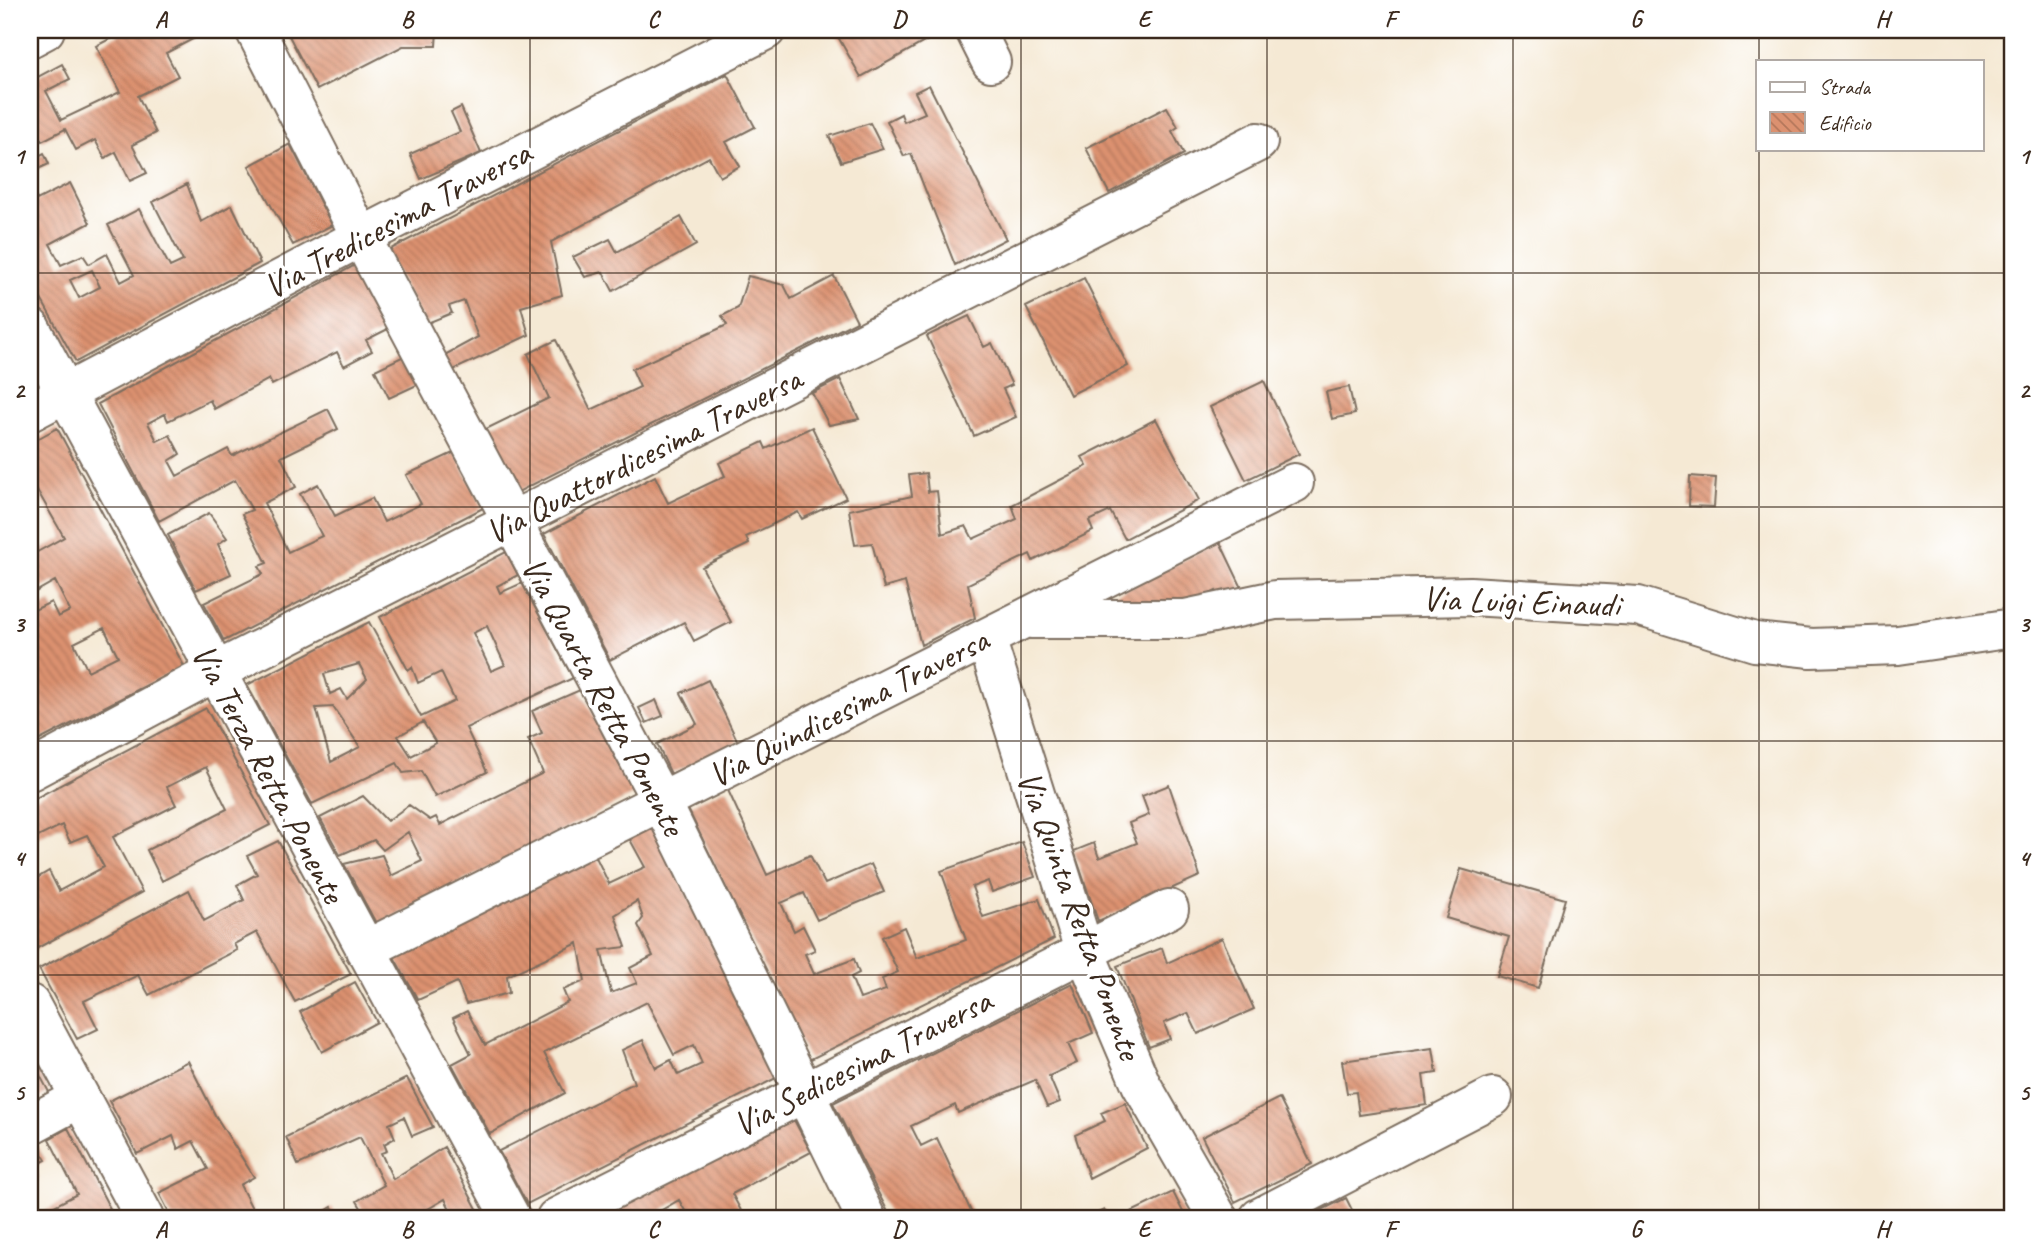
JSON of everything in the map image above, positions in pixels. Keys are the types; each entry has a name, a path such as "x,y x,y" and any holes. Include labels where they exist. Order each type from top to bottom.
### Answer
{"street":[{"path":"30,38 45,30"},
{"name":"Via Quarta Retta Ponente","path":"255,30 360,237 661,802 866,1218"},
{"name":"Via Tredicesima Traversa","path":"30,412 360,237 766,30"},
{"name":"Via Quattordicesima Traversa","path":"30,771 215,672 1258,142"},
{"name":"Via Terza Retta Ponente","path":"30,327 511,1218"},
{"name":"Via Quindicesima Traversa","path":"365,950 1294,483"},
{"name":"Via Luigi Einaudi","path":"1024,619 1185,619 1275,600 1470,596 1638,606 1755,642 1811,648 1898,645 2013,628"},
{"name":"Via Quinta Retta Ponente","path":"986,638 1084,950 1141,1084 1218,1218"},
{"name":"Via Sedicesima Traversa","path":"556,1218 1169,909"},
{"path":"30,1004 145,1218"},
{"path":"1259,1218 1493,1097"},
{"path":"30,1125 80,1098"}],"building":[{"path":"127,30 210,30 166,53 178,76 138,96 156,133 132,145 147,173 130,181 116,152 105,158 95,140 76,150 65,129 42,141 37,132 30,135 30,81 62,64 70,79 46,91 61,120 120,92 96,46"},
{"path":"286,30 437,30 436,46 403,46 317,90"},
{"path":"834,30 946,30 861,77"},
{"path":"727,74 755,127 726,142 740,166 720,177 709,157 551,242 562,295 521,307 529,335 449,372 441,357 478,337 464,301 449,306 452,313 425,324 385,252"},
{"path":"929,85 1006,239 955,265 911,154 904,156 887,121 901,114 904,122 925,113 915,92"},
{"path":"461,107 481,153 421,179 410,154 460,132 451,112"},
{"path":"1167,107 1178,127 1172,131 1184,154 1109,193 1086,148"},
{"path":"870,123 883,149 841,162 829,136"},
{"path":"290,144 332,225 293,245 249,166"},
{"path":"44,153 49,164 30,173 30,160"},
{"path":"70,183 90,223 50,244 61,265 83,255 89,264 107,254 121,282 134,275 108,225 139,209 170,267 183,261 153,202 187,184 201,222 232,205 260,263 76,362 30,279 30,186 37,200","holes":["92,270 100,287 79,298 70,280"]},
{"path":"681,217 696,245 613,291 603,272 585,277 573,257 610,239 617,252"},
{"path":"357,264 390,328 366,340 372,351 344,366 337,352 272,385 269,379 214,409 210,400 168,421 165,414 148,423 157,441 170,435 180,454 169,461 177,476 228,449 232,456 328,409 338,429 281,457 296,487 264,503 288,552 322,536 300,494 318,484 335,516 372,498 384,522 421,504 406,475 455,452 483,508 224,641 204,603 263,574 259,566 267,563 242,514 252,510 235,480 159,521 98,404"},
{"path":"748,276 784,285 791,299 834,276 857,321 516,493 482,431 549,398 528,354 556,340 591,410 640,387 632,369 727,325 722,316 738,308"},
{"path":"1084,278 1128,366 1070,395 1026,307"},
{"path":"969,316 984,347 992,343 1012,385 1003,389 1016,417 974,436 927,336"},
{"path":"404,356 419,384 389,398 375,370"},
{"path":"840,379 859,419 829,425 812,393"},
{"path":"1264,381 1299,454 1246,480 1210,407"},
{"path":"1349,387 1355,414 1332,419 1326,392"},
{"path":"1156,419 1199,500 1125,539 1110,511 1089,521 1093,531 1033,561 1030,554 968,584 975,618 921,645 905,582 884,588 872,543 855,545 849,510 912,496 909,475 926,473 928,492 937,491 942,534 966,526 973,539 1017,519 1012,505 1087,466 1082,457"},
{"path":"812,427 846,498 802,519 798,512 746,537 749,544 702,567 731,622 694,641 684,622 610,660 544,534 655,476 668,503 725,476 719,463 763,442 766,449"},
{"path":"57,428 184,666 30,745 30,612 51,602 58,617 70,611 55,581 30,595 30,556 64,537 37,490 30,495 30,443","holes":["104,628 118,656 88,671 74,643"]},
{"path":"1690,476 1716,478 1714,507 1689,506"},
{"path":"209,513 227,538 218,544 231,574 196,590 168,535"},
{"path":"1220,542 1242,588 1218,598 1216,591 1185,607 1095,609 1109,597"},
{"path":"506,552 518,575 497,586 500,593 522,583 573,678 466,728 487,772 435,797 421,771 403,773 397,763 312,804 247,685 369,622 421,717 455,701 441,672 418,683 412,667 408,670 380,617","holes":["487,626 505,665 491,671 473,633","359,664 367,679 347,699 341,689 330,694 324,674","333,707 360,747 331,762 316,708","423,722 436,743 411,756 398,736"]},
{"path":"708,680 738,742 671,774 657,744 697,724 681,693"},
{"path":"580,690 635,794 377,925 344,864 382,855 391,876 422,861 408,832 383,850 374,840 340,855 320,818 363,796 387,821 409,805 430,820 436,817 440,825 543,773 528,739 542,733 532,711"},
{"path":"656,700 663,716 646,723 639,708"},
{"path":"206,708 270,825 162,881 147,850 227,809 206,767 167,787 176,805 113,837 142,892 30,952 30,874 34,872 37,878 49,871 59,891 104,867 87,835 70,842 62,825 30,841 30,801"},
{"path":"1169,785 1200,876 1098,921 1074,851 1094,843 1099,858 1137,843 1129,823 1149,815 1142,796"},
{"path":"727,788 767,875 810,855 825,884 871,864 884,892 817,920 804,893 781,903 794,931 803,926 815,950 805,954 814,974 854,959 859,973 851,977 860,999 886,990 882,979 898,972 882,937 904,927 917,958 966,940 941,871 1022,842 1035,877 992,892 988,881 972,887 983,917 1039,899 1054,939 809,1060 687,807"},
{"path":"652,823 778,1077 527,1204 499,1151 634,1083 622,1050 643,1040 656,1068 671,1060 678,1075 702,1064 694,1045 674,1055 647,1002 544,1053 565,1093 490,1134 452,1064 471,1054 453,1018 467,1011 485,1045 568,1002 563,990 585,981 578,943 507,976 509,993 466,1004 457,982 418,1000 394,957 594,853 609,884 645,867 628,836","holes":["637,901 643,918 638,925 653,956 630,968 637,983 611,993 601,950 626,947 615,915"]},
{"path":"278,841 351,974 295,1002 257,932 234,944 237,950 149,995 138,975 84,1001 98,1029 77,1039 39,969 189,890 204,921 244,900 237,885 257,874 247,856"},
{"path":"1461,869 1565,899 1538,988 1497,976 1509,937 1446,918"},
{"path":"1222,938 1254,1009 1198,1034 1188,1013 1164,1023 1170,1039 1149,1047 1117,966 1162,948 1167,963"},
{"path":"355,982 377,1022 322,1052 300,1012"},
{"path":"1072,983 1093,1033 1068,1044 1077,1063 1049,1076 1060,1102 1047,1107 1035,1080 958,1113 955,1105 911,1126 921,1146 937,1138 974,1218 891,1218 833,1103"},
{"path":"1433,1048 1437,1073 1423,1075 1427,1105 1359,1115 1356,1092 1347,1093 1342,1061"},
{"path":"30,1057 49,1092 30,1103"},
{"path":"188,1061 215,1115 254,1177 240,1185 257,1218 172,1218 159,1193 208,1169 193,1141 178,1149 173,1136 137,1154 109,1101"},
{"path":"407,1078 433,1127 412,1136 404,1117 389,1124 395,1138 384,1144 387,1151 381,1153 393,1179 444,1147 482,1218 439,1218 451,1211 445,1199 418,1215 419,1218 367,1218 357,1201 384,1185 360,1137 298,1165 286,1137"},
{"path":"1279,1098 1312,1164 1235,1202 1202,1137"},
{"path":"1125,1103 1147,1148 1089,1178 1075,1135 1105,1121 1101,1113"},
{"path":"794,1120 811,1152 732,1194 745,1218 689,1218 679,1200 648,1218 596,1218"},
{"path":"68,1128 115,1218 39,1218 37,1215 77,1194 49,1139"},
{"path":"36,1145 46,1160 32,1167 39,1178 30,1183 30,1148"},
{"path":"1173,1192 1186,1218 1119,1218"},
{"path":"1346,1198 1356,1218 1306,1218"},
{"path":"332,1207 337,1218 320,1218 319,1215"},
{"path":"1104,1210 1109,1218 1087,1218"}]}
